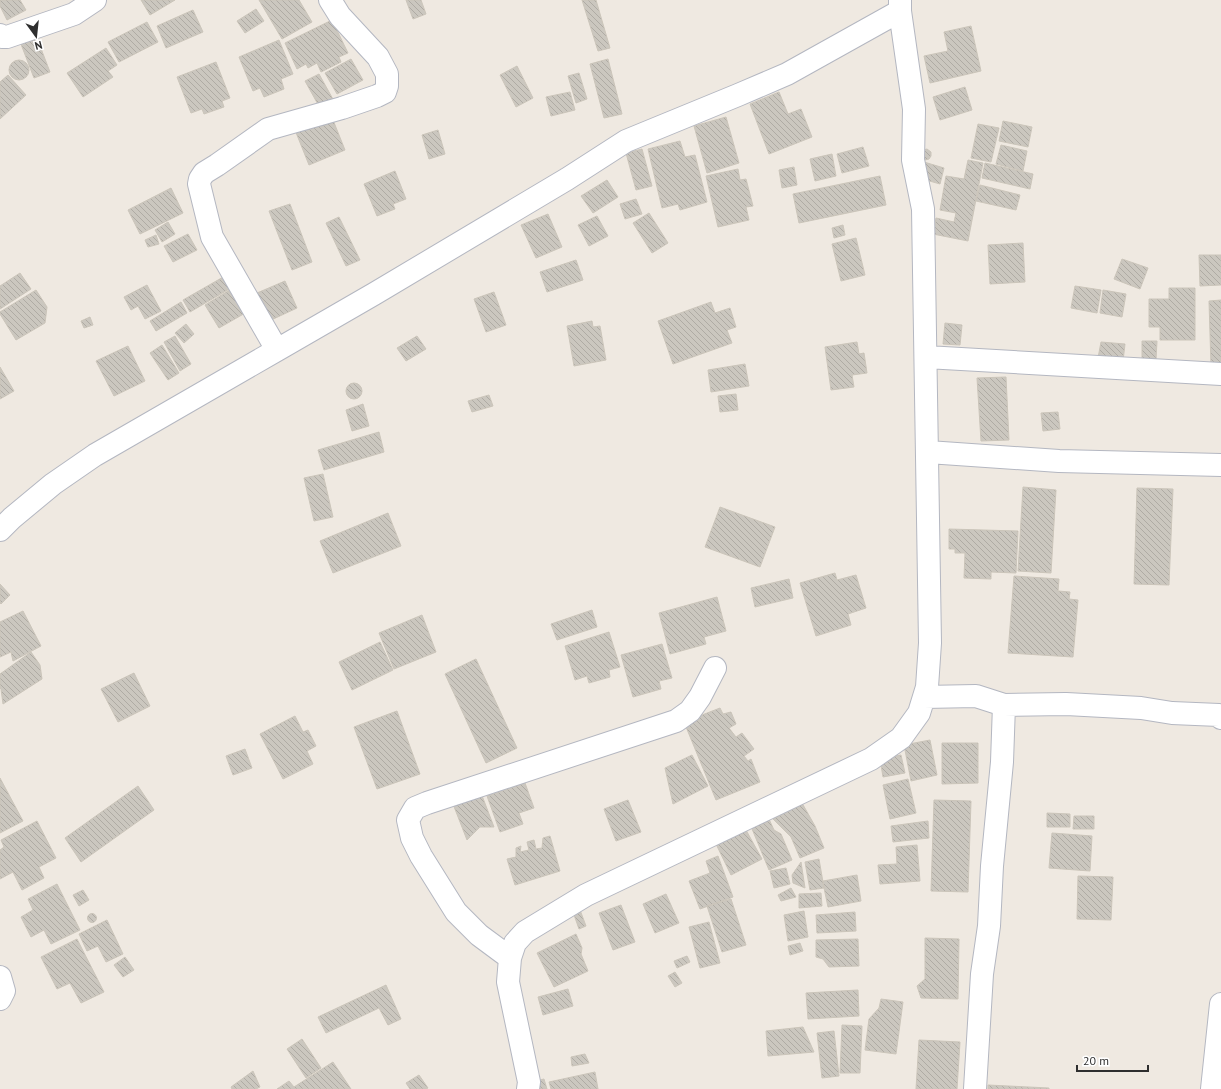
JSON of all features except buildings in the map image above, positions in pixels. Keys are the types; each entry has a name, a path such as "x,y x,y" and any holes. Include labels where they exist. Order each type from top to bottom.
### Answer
{"street":[{"path":"0,35 2,37 7,37 74,14 95,0"},
{"path":"277,350 212,237 199,184 200,178 204,173 268,129 342,108 385,92 387,86 387,74 378,57 340,16 330,0"},
{"path":"0,530 53,484 95,455 420,267 568,178 626,141 787,74 900,5 914,109 913,160 923,209 930,643 927,687 919,713 901,738 871,759 586,895 525,932 514,944 510,958 508,982 529,1082 528,1089"},
{"path":"926,356 1221,374"},
{"path":"928,452 1059,461 1221,465"},
{"path":"510,958 479,936 456,912 412,838 408,820 415,808 435,800 676,721 690,711 700,698 715,668"},
{"path":"924,697 976,696 1004,705 1066,704 1141,708 1172,713 1219,715 1221,718"},
{"path":"975,1089 982,974 989,926 992,866 1002,762 1004,705"},
{"path":"0,977 4,991 0,999"},
{"path":"1212,1089 1219,1048 1221,1004"}]}
